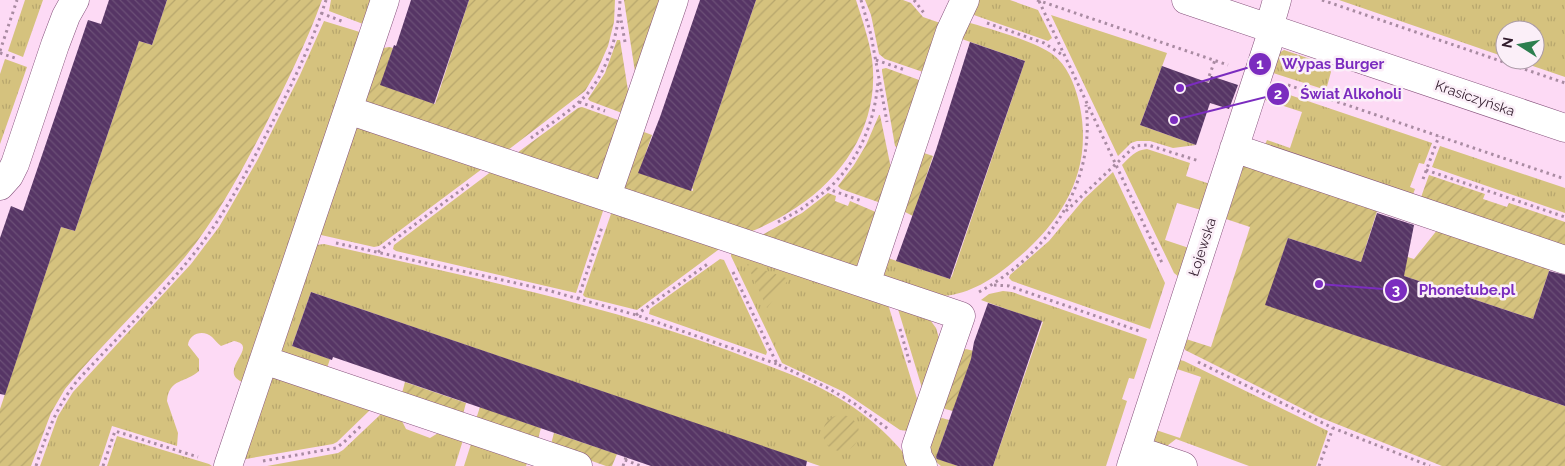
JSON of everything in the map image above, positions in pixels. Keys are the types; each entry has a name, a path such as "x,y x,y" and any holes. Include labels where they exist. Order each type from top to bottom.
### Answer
{"street":[{"path":"0,186 9,176 15,164 55,45 66,16 75,0"},
{"path":"229,463 385,0"},
{"path":"610,197 674,0"},
{"name":"Krasiczyńska","path":"1186,0 1565,128"},
{"name":"Łojewska","path":"1134,458 1258,75 1277,0"},
{"path":"877,287 890,211 950,32 962,7"},
{"path":"351,102 610,197 732,247 877,287 961,316 920,456"},
{"path":"1231,159 1412,208 1565,260"},
{"path":"264,360 578,466"},
{"path":"1134,458 1183,466"}],"path":[{"path":"0,51 17,0"},
{"path":"36,466 49,427 61,402 77,381 188,261 221,214 245,175 277,114 310,43 326,0"},
{"path":"861,0 871,35 888,129"},
{"path":"1037,0 1164,267"},
{"path":"1037,0 1565,179"},
{"path":"1322,0 1565,83"},
{"path":"962,7 1044,43 1064,56"},
{"path":"1207,82 1215,60"},
{"path":"636,315 732,247 800,210 828,189 851,164 867,131 876,98 878,72"},
{"path":"1061,217 1072,197 1082,166 1087,113 1083,96"},
{"path":"1412,208 1439,136"},
{"path":"961,316 970,300 976,294 991,286 1036,248 1061,217 1135,146 1146,145 1231,159"},
{"path":"1426,170 1565,217"},
{"path":"828,189 890,211"},
{"path":"578,299 610,197"},
{"path":"306,236 547,290 636,315 777,364 818,383 855,404 920,456"},
{"path":"732,247 777,364"},
{"path":"991,286 1008,286 1145,333"},
{"path":"877,287 913,372"},
{"path":"1169,348 1333,428 1430,466"},
{"path":"103,466 115,430 229,463 336,448 343,444 386,401"},
{"path":"1319,466 1333,428"},
{"path":"624,466 626,459 641,466"}],"green space":[{"path":"25,0 43,0 23,57 8,51"},
{"path":"167,0 322,0 302,49 264,128 208,227 155,291 94,355 65,389 51,413 31,466 0,466 0,409 61,227 75,231 139,41 152,45"},
{"path":"331,0 370,0 373,8 363,24 329,11"},
{"path":"469,0 615,0 614,22 608,46 597,71 585,91 508,150 367,107 362,98 378,49 389,47 393,48 381,85 435,104"},
{"path":"624,0 665,0 636,74 635,72"},
{"path":"756,0 856,0 871,52 873,82 871,103 865,124 845,162 831,179 815,194 791,211 747,233 623,190 638,134 644,132 652,135 639,173 693,191 692,188"},
{"path":"865,0 903,0 911,3 923,17 943,24 923,72 885,59 879,54 871,15"},
{"path":"977,0 1010,0 1038,10 1052,38 1048,41 971,14"},
{"path":"1339,0 1565,0 1565,77 1544,70 1545,20 1495,20 1495,54"},
{"path":"1051,15 1167,53 1140,125 1196,145 1173,148 1150,141 1137,141 1131,143 1118,156"},
{"path":"324,21 363,33 245,383 236,378 234,372 243,348 241,344 234,341 221,346 205,333 197,334 191,338 188,345 199,359 199,371 179,382 171,388 168,394 167,401 178,433 177,446 112,426 99,466 40,466 58,416 73,392 191,264 219,227 258,159 300,75"},
{"path":"967,22 1029,42 1041,47 1058,59 1072,81 1079,101 1083,131 1082,153 1070,194 1059,213 1030,247 981,285 953,295 938,296 877,278 885,257 950,279 952,276 1025,61 959,38"},
{"path":"617,40 620,40 630,103 622,113 588,99 605,73"},
{"path":"1284,50 1328,65 1331,72 1326,90 1270,72 1277,54"},
{"path":"5,59 27,67 0,144 0,74"},
{"path":"886,68 922,81 899,149 895,146 882,71 882,69"},
{"path":"1272,89 1432,143 1424,164 1419,163 1410,187 1415,189 1412,197 1264,147 1267,140 1290,148 1302,112 1265,100 1267,93"},
{"path":"582,107 618,120 600,182 517,153 578,108"},
{"path":"879,115 893,178 883,202 841,189 838,186 866,145"},
{"path":"356,125 482,169 379,246 374,247 319,235"},
{"path":"1440,146 1565,188 1565,213 1432,167"},
{"path":"1147,149 1190,163 1186,176 1210,184 1201,210 1177,203 1165,240 1189,248 1179,277 1174,273 1122,165 1136,152"},
{"path":"924,153 933,156 913,216 903,211"},
{"path":"1244,164 1378,208 1361,262 1288,238 1266,305 1565,406 1565,466 1442,466 1319,417 1185,350 1186,339 1211,347 1245,243 1250,227 1226,219"},
{"path":"492,171 604,208 576,293 393,249 394,245"},
{"path":"1113,172 1165,283 1150,329 1012,281 1009,278 1010,275 1049,241 1084,199"},
{"path":"1429,175 1485,194 1483,199 1507,207 1509,203 1565,222 1565,249 1420,200"},
{"path":"828,193 836,196 835,201 848,206 850,201 878,213 860,268 762,235 802,213"},
{"path":"612,211 719,246 718,250 637,310 585,297 583,295"},
{"path":"1438,229 1455,237 1550,268 1533,319 1392,272 1398,254 1414,259"},
{"path":"324,244 578,304 678,333 727,350 800,378 842,400 881,429 914,466 820,466 311,292 292,346 330,359 327,368 281,353 316,245"},
{"path":"731,252 887,301 919,405 908,431 900,430 844,392 782,363 731,256"},
{"path":"720,259 724,260 767,352 766,355 649,314 650,309"},
{"path":"747,264 789,279 767,308"},
{"path":"1003,291 1012,292 1147,339 1134,379 1129,378 1122,399 1127,401 1106,466 993,466 1043,322 981,300 989,294"},
{"path":"898,309 928,317 936,328 939,338 922,388"},
{"path":"966,349 974,351 953,411 945,409 941,403 959,352"},
{"path":"1180,360 1328,431 1316,466 1249,466 1176,439 1163,449 1154,443 1156,430 1180,438 1201,377 1177,369"},
{"path":"274,376 370,410 333,444 246,459 242,457 264,383"},
{"path":"405,382 466,403 463,414 402,393"},
{"path":"480,407 541,428 538,439 476,419"},
{"path":"382,413 399,415 406,429 430,438 443,430 463,440 455,466 267,466 338,453"},
{"path":"841,415 854,420 859,433 854,446 841,451 828,446 823,433 828,420"},
{"path":"942,418 949,420 936,458 958,466 941,466 932,459 929,442 935,421"},
{"path":"554,433 617,454 612,466 606,466 555,448 551,444"},
{"path":"117,436 209,464 212,466 107,466"},
{"path":"471,444 528,461 526,466 464,466"}],"building":[{"path":"109,0 167,0 152,45 139,41 75,231 61,227 5,395 0,394 0,238 11,206 23,211 88,20 101,24"},
{"path":"411,0 469,0 434,104 380,85 394,45 396,46"},
{"path":"700,0 756,0 691,191 638,173 660,117"},
{"path":"970,42 1025,61 950,279 896,261 936,150"},
{"path":"1162,66 1209,83 1211,76 1238,85 1229,109 1210,103 1196,145 1140,125"},
{"path":"1377,213 1414,225 1404,276 1533,319 1549,271 1565,275 1565,406 1265,305 1288,238 1361,262"},
{"path":"311,292 807,461 806,466 651,466 333,357 332,360 292,346"},
{"path":"988,303 1042,321 993,466 958,466 936,457 971,359 974,342"}],"place":[{"name":"Wypas Burger","path":"1180,88"},
{"name":"Świat Alkoholi","path":"1174,120"},
{"name":"Phonetube.pl","path":"1319,284"}]}
